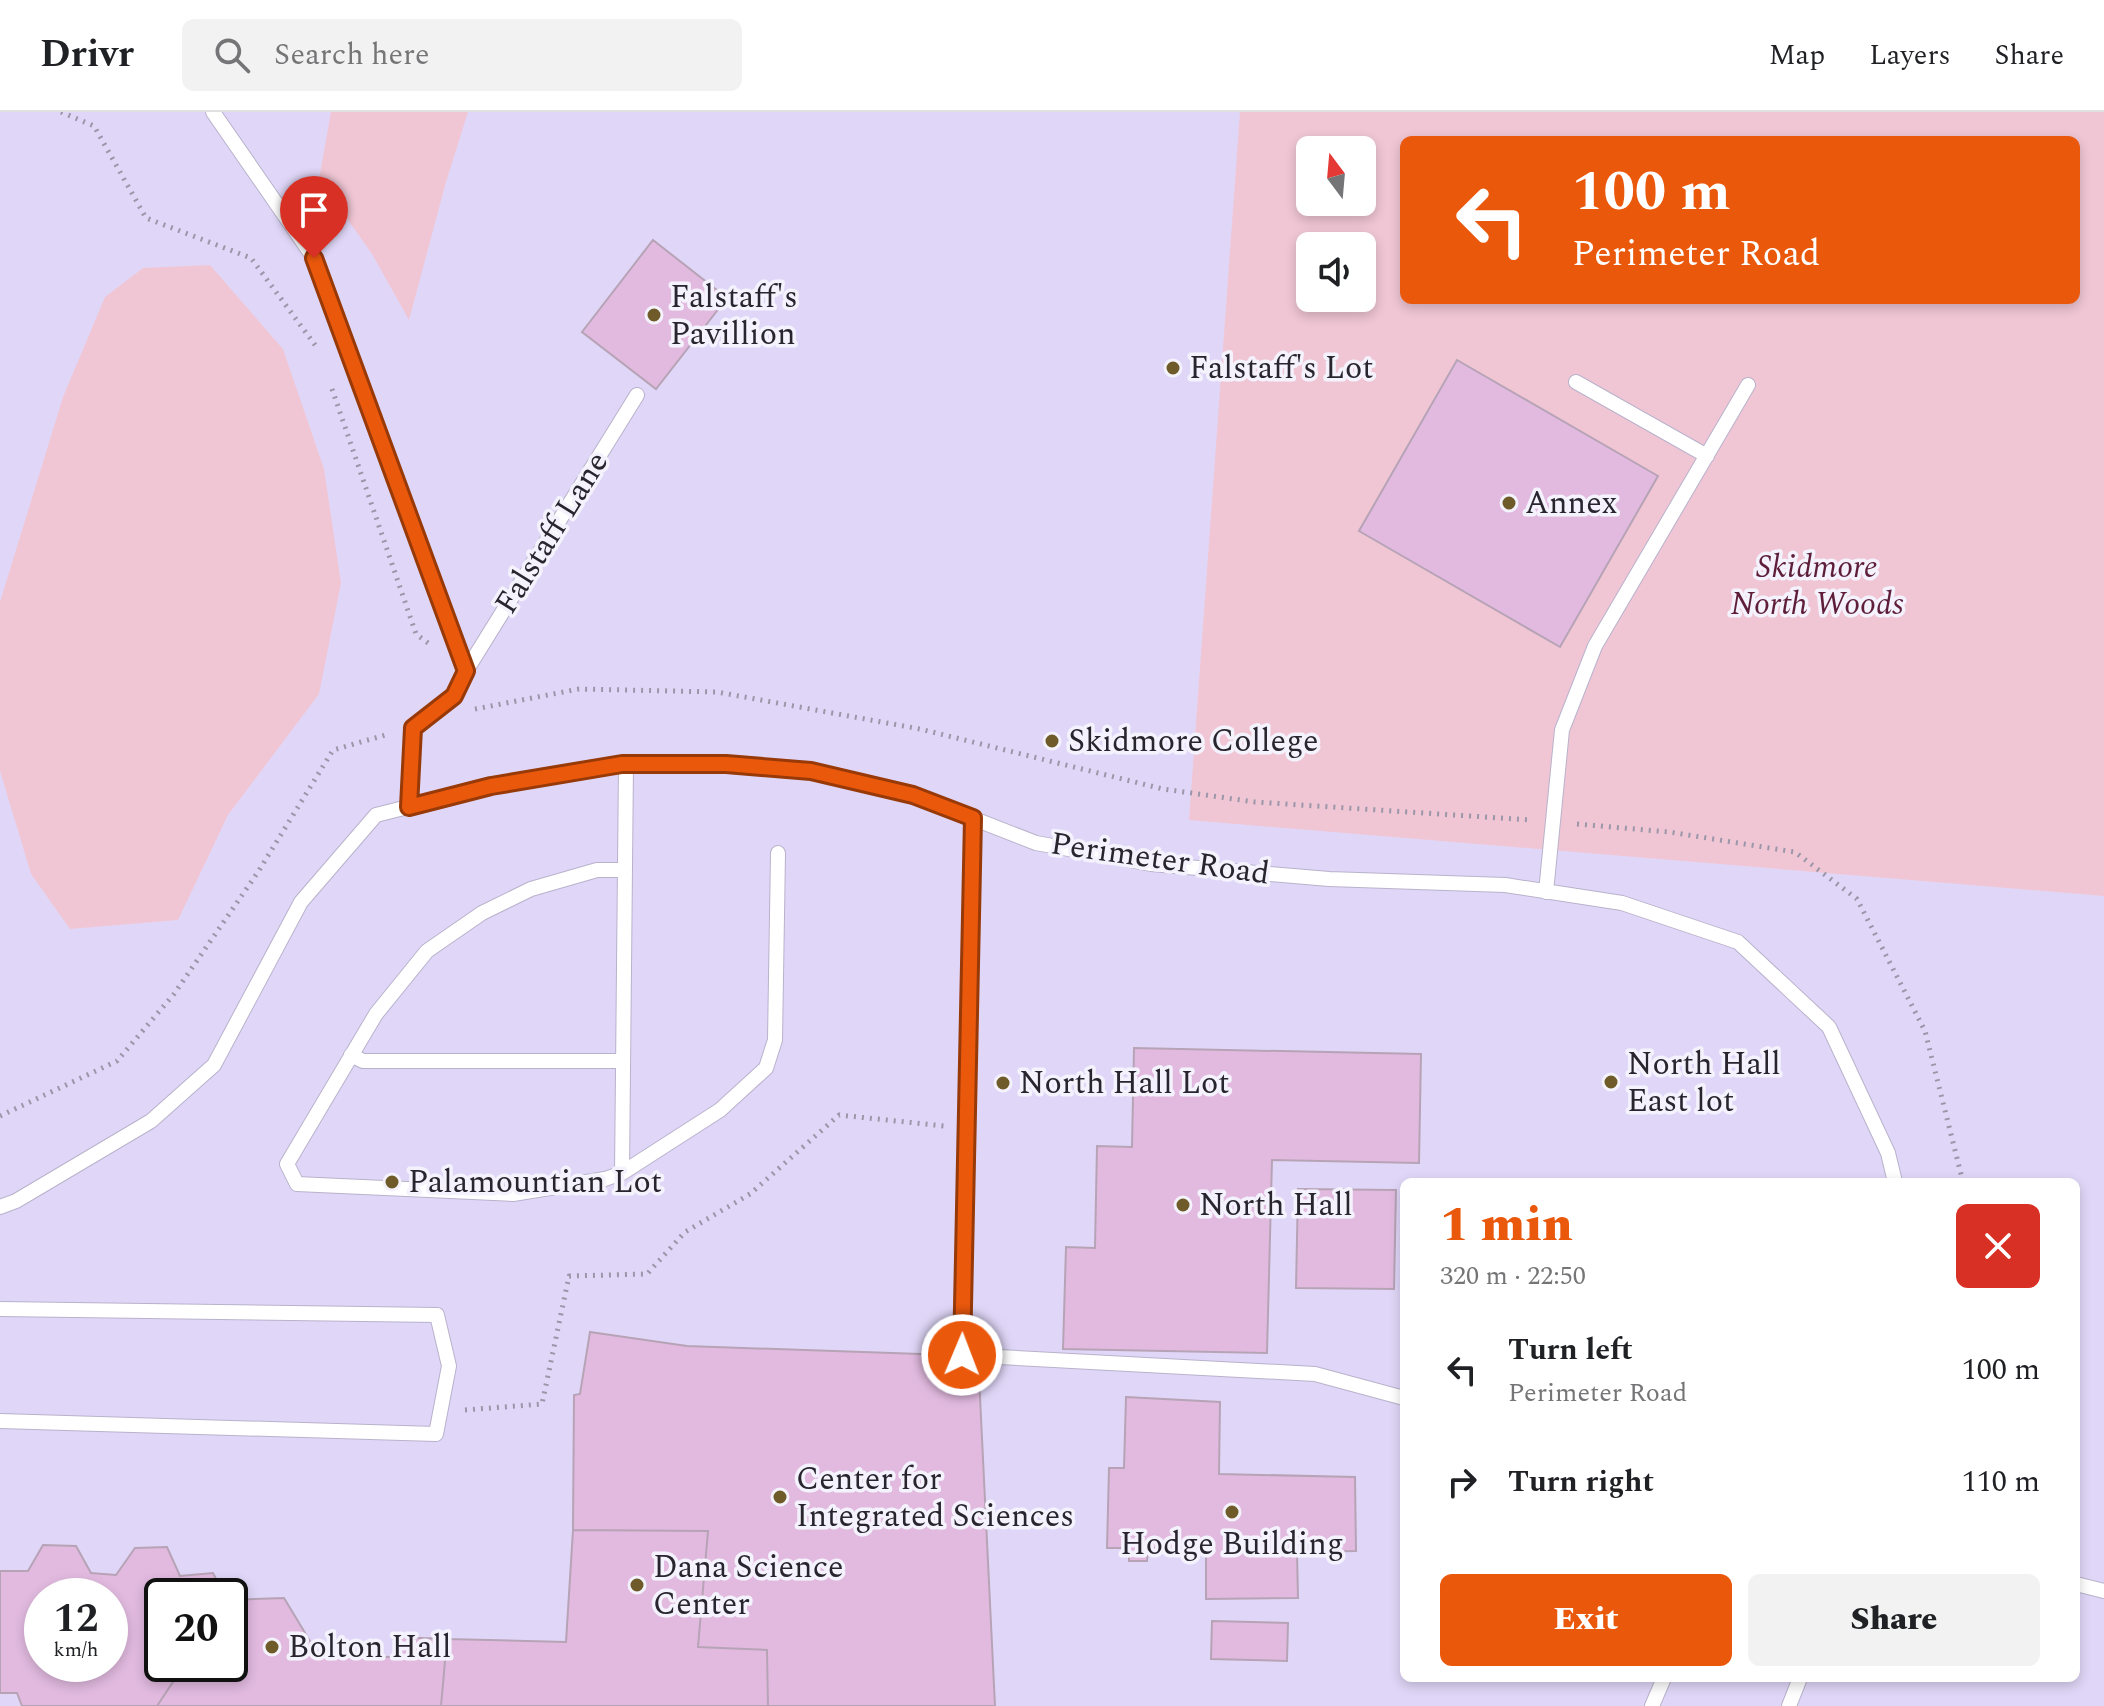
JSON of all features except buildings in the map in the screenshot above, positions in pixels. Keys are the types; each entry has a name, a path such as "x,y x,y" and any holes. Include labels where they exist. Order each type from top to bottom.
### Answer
{"lane":[{"path":"213,112 314,258 466,671"},
{"path":"1576,382 1707,456"},
{"path":"1546,892 1562,730 1595,646 1748,385"},
{"name":"Falstaff Lane","path":"409,807 413,728 454,696 466,671 637,395"},
{"path":"622,1173 626,764"},
{"name":"Perimeter Road","path":"0,1207 16,1201 151,1121 214,1065 301,902 376,815 491,786 626,764 726,764 811,771 913,795 1036,843 1151,864 1329,879 1505,885 1622,903 1738,942 1829,1027 1888,1153 1894,1178"},
{"path":"973,818 962,1355 1315,1374 1400,1397"},
{"path":"625,870 597,870 531,889 482,913 427,951 376,1014 287,1164 297,1184 513,1194 605,1179 622,1173 720,1110 766,1068 775,1040 778,853"},
{"path":"351,1055 363,1061 623,1061"},
{"path":"0,1309 437,1315 449,1366 436,1434 0,1421"},
{"path":"2080,1585 2104,1591"},
{"path":"1652,1706 1662,1682"},
{"path":"1789,1706 1798,1682"}],"path":[{"path":"61,112 94,126 146,218 251,258 318,349"},
{"path":"329,379 416,634 429,643"},
{"path":"440,1412 542,1404 569,1276 647,1274 685,1232 750,1194 839,1115 967,1128"}],"shaded area":[{"name":"Skidmore College","path":"0,112 2104,112 2104,1706 0,1706"}],"green space":[{"path":"331,112 468,112 409,320 372,254 319,179"},
{"name":"Skidmore North Woods","path":"1240,112 2104,112 2104,896 1189,820"},
{"path":"210,265 283,349 324,469 341,583 319,694 228,815 178,920 70,929 31,874 0,771 0,602 63,397 105,297 143,268"}],"place":[{"name":"Falstaff's Pavillion","path":"654,315"},
{"name":"Falstaff's Lot","path":"1173,368"},
{"name":"Annex","path":"1509,503"},
{"name":"Skidmore College","path":"1052,741"},
{"name":"North Hall East lot","path":"1611,1082"},
{"name":"North Hall Lot","path":"1003,1083"},
{"name":"Palamountian Lot","path":"392,1182"},
{"name":"North Hall","path":"1183,1205"},
{"name":"Center for Integrated Sciences","path":"780,1497"},
{"name":"Hodge Building","path":"1232,1512"},
{"name":"Dana Science Center","path":"637,1585"},
{"name":"Bolton Hall","path":"272,1647"}],"route":[{"path":"314,258 466,671 454,696 413,728 409,807 491,786 622,764 726,764 811,771 913,795 973,818 962,1355"}]}
